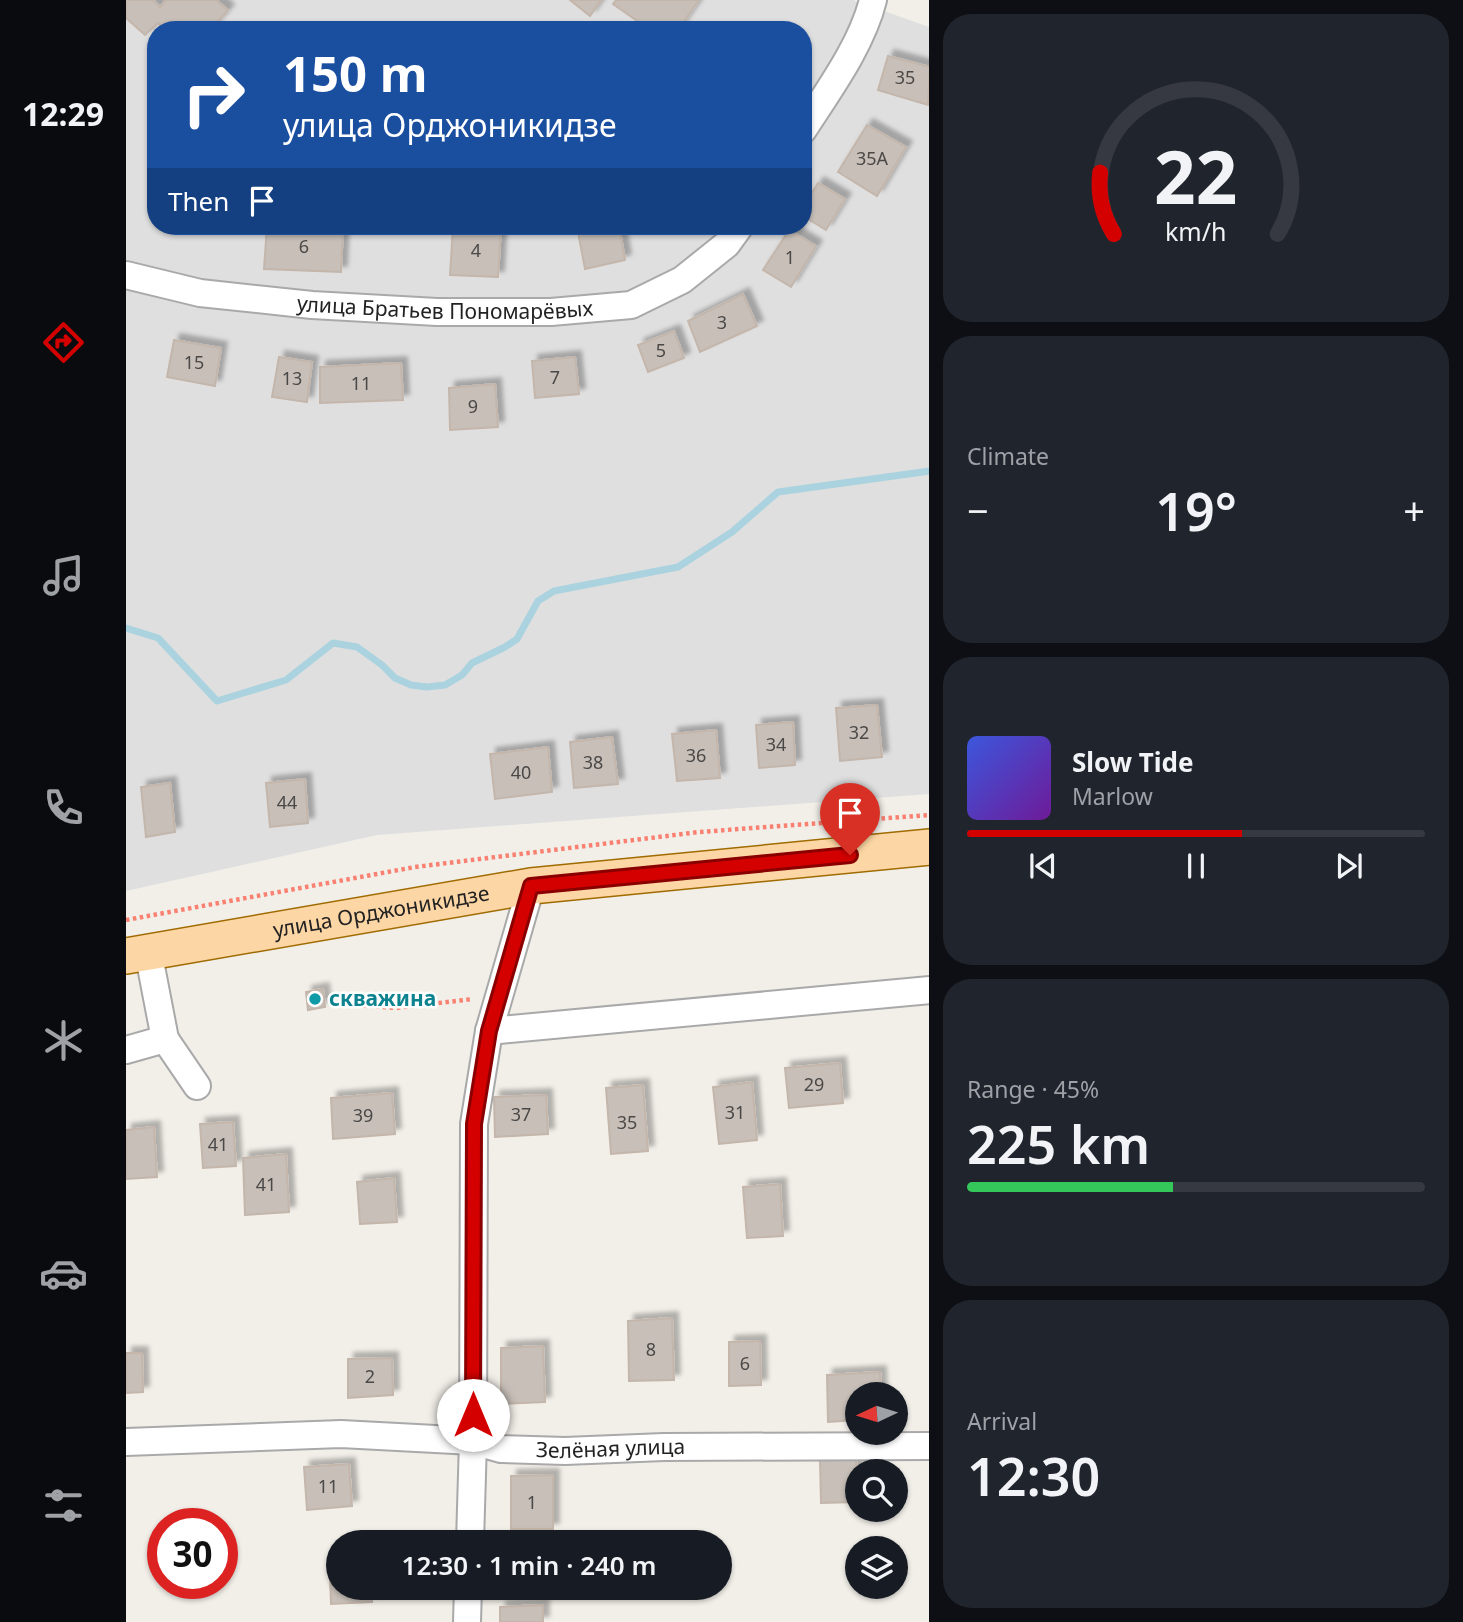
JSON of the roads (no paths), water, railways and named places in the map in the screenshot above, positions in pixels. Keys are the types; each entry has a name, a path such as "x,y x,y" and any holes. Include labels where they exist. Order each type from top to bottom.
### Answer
{"main road":[{"name":"улица Орджоникидзе","path":"137,953 531,886 929,847"}],"street":[{"path":"812,116 836,80 869,16 873,0"},
{"name":"улица Братьев Пономарёвых","path":"126,275 200,293 312,305 437,312 551,312 631,305 682,280 727,244 734,235"},
{"path":"470,1530 474,1124 489,1031 531,886"},
{"path":"137,953 165,1039 197,1086"},
{"path":"489,1031 929,990"},
{"path":"126,1050 165,1039"},
{"name":"Зелёная улица","path":"126,1442 341,1434 473,1441 501,1449 565,1451 664,1447 929,1446"},
{"path":"467,1622 468,1600"}],"waterway":[{"path":"126,628 158,638 217,701 286,680 333,643 357,647 395,678 411,685 445,685 462,675 472,663 517,639 538,601 554,591 678,567 732,532 778,492 929,471"}],"place":[{"name":"скважина","path":"315,999"}]}
